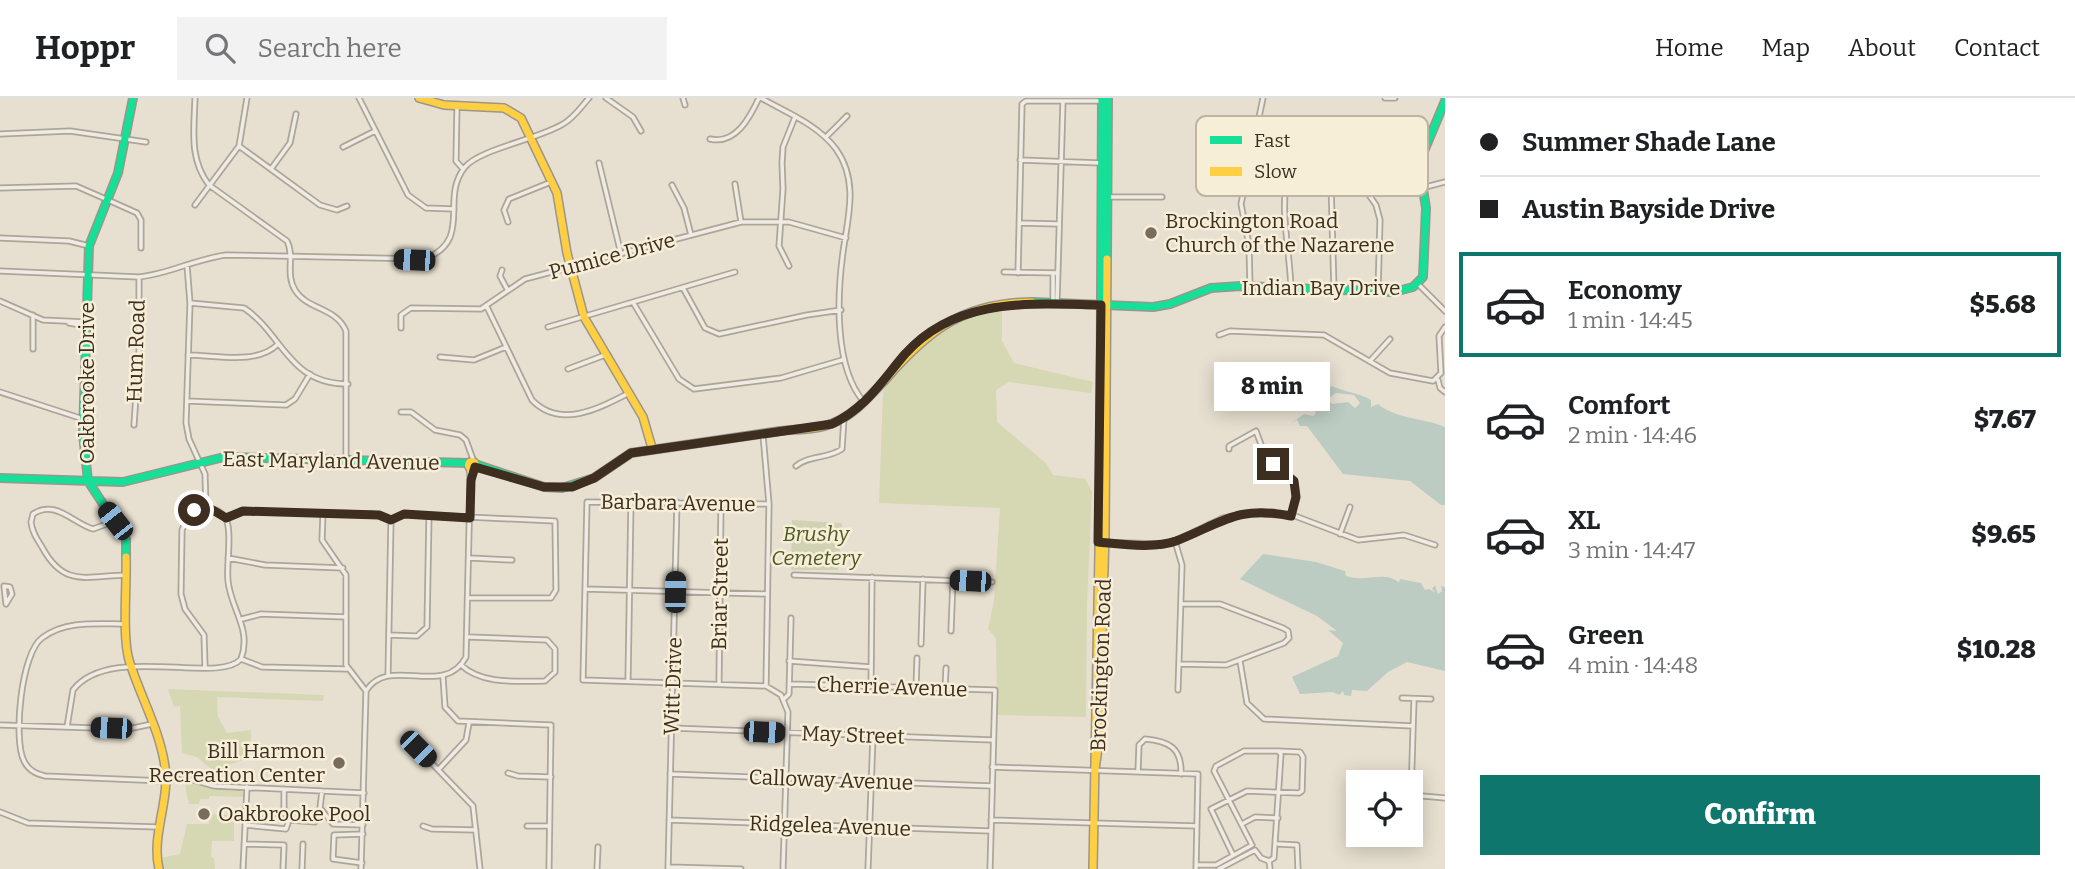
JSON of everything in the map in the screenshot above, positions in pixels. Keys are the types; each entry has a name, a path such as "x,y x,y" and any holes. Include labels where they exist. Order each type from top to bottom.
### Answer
{"street":[{"name":"Oakbrooke Drive","path":"133,98 108,200 89,246 83,419 88,481 126,539 126,624 131,667 165,758 166,780 158,827 157,868"},
{"path":"195,98 195,164 209,185 287,241 291,282 298,295 334,315 343,324 349,338 346,460"},
{"path":"195,205 239,146 247,98"},
{"path":"359,98 402,186 413,201 426,208 454,209"},
{"path":"419,98 457,106 513,111 522,118 553,182 570,267 584,317 643,417 652,448"},
{"path":"0,271 138,277 160,275 205,257 226,255 425,259 436,254 451,237 457,181 463,169 473,160 563,124 590,98"},
{"path":"606,98 633,117 641,131"},
{"path":"683,98 685,105"},
{"path":"710,139 716,141 742,128 760,98 815,127 843,160 852,202 846,238 841,310 842,360 849,380 865,403"},
{"path":"1259,116 1263,98"},
{"path":"1385,98 1395,98"},
{"path":"1018,273 1023,102 1104,99"},
{"name":"Brockington Road","path":"1093,869 1095,770 1099,741 1104,99"},
{"name":"Brockington Road","path":"1104,99 1109,197 1104,305"},
{"path":"1055,304 1063,101"},
{"name":"Indian Bay Drive","path":"1428,142 1445,101"},
{"path":"457,106 456,161 463,169"},
{"path":"271,169 290,143 296,114"},
{"path":"826,137 847,116"},
{"path":"789,266 779,246 780,221 783,147 795,117"},
{"path":"0,134 71,131 146,142"},
{"path":"344,147 375,131"},
{"path":"239,146 320,205 337,211 347,206"},
{"path":"1020,160 1103,163"},
{"path":"598,163 606,185 621,254"},
{"path":"1428,186 1445,181"},
{"path":"508,222 504,210 509,199 553,182"},
{"path":"735,184 741,222"},
{"path":"672,185 684,208 691,235"},
{"path":"0,188 76,186 137,213 141,220 141,248"},
{"path":"1243,196 1241,204 1249,245 1250,288"},
{"path":"1284,196 1283,206 1290,242 1291,289"},
{"path":"1331,196 1334,290"},
{"path":"1368,196 1376,205 1380,220 1378,292"},
{"name":"Indian Bay Drive","path":"1104,305 1162,306 1213,288 1400,291 1418,284 1424,273 1426,208 1424,196"},
{"path":"1109,197 1162,197"},
{"name":"Pumice Drive","path":"487,307 507,289 525,279 741,222 780,221 846,238"},
{"path":"1019,223 1058,223"},
{"path":"0,239 69,241 89,246"},
{"path":"187,265 190,303 187,401 189,439 206,480 206,508"},
{"path":"502,270 499,276 507,289"},
{"path":"548,327 634,304 735,272"},
{"path":"1004,272 1056,273"},
{"name":"Hum Road","path":"134,425 139,351 138,277"},
{"path":"1418,284 1445,311"},
{"path":"683,288 702,324 719,334 807,314 841,310"},
{"path":"0,301 53,323 86,324"},
{"path":"190,303 244,308 290,359 310,374 328,382 348,384"},
{"path":"634,304 679,379 694,389 781,378 842,360"},
{"name":"East Maryland Avenue","path":"0,478 141,480 200,461 237,456 472,465 544,487 572,487 594,478 631,453 652,448 810,429 844,418 865,403 913,346 953,318 997,305 1104,305"},
{"path":"401,328 401,315 411,308 473,310 487,307 532,400 550,414 573,415 629,393"},
{"path":"33,315 33,349"},
{"path":"1437,379 1441,373 1439,337 1445,327"},
{"path":"1219,335 1230,331 1317,333 1332,338 1399,376 1437,379"},
{"path":"1370,361 1390,339"},
{"path":"188,355 254,356 267,353 277,345"},
{"path":"440,357 474,360 506,347"},
{"path":"568,369 605,355"},
{"path":"187,401 286,405 295,399 310,374"},
{"path":"1437,379 1440,388 1445,392"},
{"path":"0,392 83,419"},
{"path":"361,869 366,691 378,678 388,675 443,677 461,665 468,651 472,465 470,453 466,440 460,435 435,430 411,412 401,412"},
{"path":"796,466 803,460 833,454 842,449 844,418"},
{"path":"1229,449 1229,446 1256,431 1267,458 1294,481 1296,497 1291,516"},
{"path":"763,435 769,504 766,686"},
{"path":"628,681 631,500"},
{"name":"Barbara Avenue","path":"585,589 587,502 631,500 769,504"},
{"name":"Witt Drive","path":"668,868 677,502"},
{"name":"Briar Street","path":"719,684 721,503"},
{"path":"1340,534 1350,507"},
{"path":"205,667 204,635 185,609 181,594 183,524 190,512 206,508 215,510 226,518"},
{"path":"115,521 93,529 66,513 41,510 33,514 31,526 51,564 64,574 127,575"},
{"path":"226,518 243,511 379,515 391,520 401,515 429,515 555,521 556,590 549,599 469,598"},
{"path":"323,513 322,540 344,568 347,669 366,691"},
{"path":"1101,542 1161,544 1175,541 1236,514 1291,516 1358,540 1404,535 1435,545"},
{"path":"389,635 417,636 427,628 429,515"},
{"path":"68,727 71,695 79,684 93,675 131,667 229,667 241,659 244,647 242,619 229,592 226,518"},
{"path":"388,675 391,520"},
{"path":"1175,541 1182,565 1178,690"},
{"path":"228,558 264,565 344,568"},
{"path":"470,558 512,559"},
{"path":"794,575 992,582"},
{"path":"871,686 872,578"},
{"path":"921,644 923,579"},
{"path":"951,631 953,580"},
{"path":"766,594 585,589 583,680 766,686 784,699 788,709 788,733 783,869"},
{"path":"0,610 6,604"},
{"path":"1179,664 1226,665 1284,643 1289,638 1288,631 1220,604 1181,604"},
{"path":"242,619 261,614 346,617"},
{"path":"784,699 788,696 790,684 791,618"},
{"path":"126,624 71,625 54,630 36,643 22,677 21,726 21,755 36,774 364,793"},
{"path":"461,665 477,676 500,679 545,681 555,672 555,649 547,640 469,637"},
{"path":"916,688 917,658"},
{"path":"241,659 262,667 347,669"},
{"path":"789,661 870,667"},
{"path":"1240,661 1247,703 1264,719 1413,726"},
{"path":"945,689 946,668"},
{"path":"443,677 446,709 455,719 469,722 551,725 549,869"},
{"name":"Cherrie Avenue","path":"790,684 995,690 993,740"},
{"path":"1402,698 1431,699"},
{"path":"1412,770 1414,699"},
{"path":"439,769 467,740 469,722"},
{"path":"0,724 128,729 152,724"},
{"name":"May Street","path":"671,729 993,740"},
{"path":"868,869 873,736"},
{"path":"990,869 993,740"},
{"path":"1138,772 1139,745 1145,740 1165,741 1174,747 1180,759 1181,774"},
{"path":"418,749 473,806 480,869"},
{"path":"1235,858 1211,814 1211,809 1229,799 1247,791 1279,792 1298,793 1301,791 1303,757 1300,751 1278,751 1244,751 1216,766 1214,771 1229,799 1242,824 1254,848 1261,858 1269,861 1275,858 1278,844 1279,792 1281,754 1278,751"},
{"path":"992,766 1198,774 1196,867 1220,866 1254,848"},
{"path":"508,773 551,777"},
{"name":"Calloway Avenue","path":"670,774 992,786"},
{"path":"243,869 247,788"},
{"path":"284,789 284,813 289,820"},
{"path":"322,791 323,812 333,824 363,825"},
{"path":"1423,796 1445,799"},
{"path":"0,812 22,822 158,827"},
{"path":"289,820 315,822 323,812"},
{"path":"246,814 284,813"},
{"path":"1242,824 1255,817 1279,818"},
{"path":"245,825 286,829 289,820"},
{"name":"Ridgelea Avenue","path":"669,820 991,831"},
{"path":"991,820 1197,826"},
{"path":"527,825 549,826"},
{"path":"423,826 432,829 476,830"},
{"path":"362,863 333,859 334,835 363,834"},
{"path":"244,844 284,845 283,869"},
{"path":"302,869 303,844"},
{"path":"1278,844 1297,845 1298,869"},
{"path":"597,869 598,847"},
{"path":"1269,861 1270,869"},
{"path":"340,869 341,862"},
{"path":"668,868 741,869"}],"green space":[{"path":"992,310 1002,310 1002,341 1014,363 1093,382 1091,393 1009,382 996,390 997,422 1046,463 1053,475 1085,479 1092,492 1086,717 997,715 996,638 988,629 994,601 1000,508 879,503 883,391 909,356 936,333 952,323"},
{"name":"Brushy Cemetery","path":"792,520 842,523 838,570 791,570"},
{"path":"168,689 324,695 323,701 217,697 218,717 227,733 251,730 250,758 222,767 218,775 197,757 182,753 180,706 174,707"},
{"path":"184,781 213,788 244,789 243,797 209,796 209,799 200,799 199,804 189,804"},
{"path":"210,814 243,816 243,821 234,821 234,841 212,841 211,857 214,858 215,869 161,869 160,858 180,854 187,824 209,824"}],"shaded area":[{"path":"1309,379 1332,404 1348,402 1355,408 1360,403 1354,395 1336,393 1331,397 1326,390 1332,386 1371,400 1371,407 1378,404 1393,413 1445,427 1445,505 1441,505 1410,481 1343,474 1307,426 1300,426 1297,420 1290,424 1304,414 1313,416 1316,413 1311,403 1316,394"},
{"path":"1263,554 1316,562 1345,571 1346,576 1353,578 1386,577 1399,582 1400,579 1421,583 1425,590 1436,593 1432,589 1435,585 1438,594 1442,591 1441,586 1445,587 1445,671 1407,662 1388,672 1367,691 1352,690 1351,696 1344,695 1343,691 1339,695 1333,692 1300,694 1292,677 1338,656 1343,643 1328,630 1337,631 1317,616 1240,579"}],"traffic: fast":[{"path":"126,557 126,539 88,481 83,434 89,246 118,173 133,98"},
{"path":"1100,499 1102,98"},
{"path":"1107,259 1108,98"},
{"path":"1428,142 1445,101"},
{"path":"1032,302 1153,307 1170,304 1211,288 1241,286 1394,292 1413,287 1423,277 1424,196"},
{"path":"475,464 544,487 562,488 594,478 631,453 780,431"},
{"path":"0,478 123,482 224,457 469,463"}],"traffic: slow":[{"path":"419,98 444,105 504,108 521,118 557,193 567,253 584,317 643,417 652,448"},
{"path":"1095,769 1099,742 1105,534 1107,259"},
{"path":"780,431 821,427 848,415 868,398 917,346 950,322 987,307 1032,302"},
{"path":"472,461 476,465 472,469 468,465 472,461"},
{"path":"1093,869 1100,499"},
{"path":"126,557 127,650 159,740 165,767 165,792 157,844 159,869"}],"place":[{"name":"Brockington Road Church of the Nazarene","path":"1151,233"},
{"name":"Bill Harmon Recreation Center","path":"339,763"},
{"name":"Oakbrooke Pool","path":"204,814"}],"route":[{"path":"194,510 211,509 226,518 238,511 379,515 391,520 404,514 470,518 470,489 475,467 493,470 544,487 572,487 594,478 631,453 832,424 858,410 870,399 913,346 931,331 953,318 1005,304 1101,305 1098,542 1161,544 1175,541 1236,514 1291,516 1297,489 1294,481 1273,464"}]}
